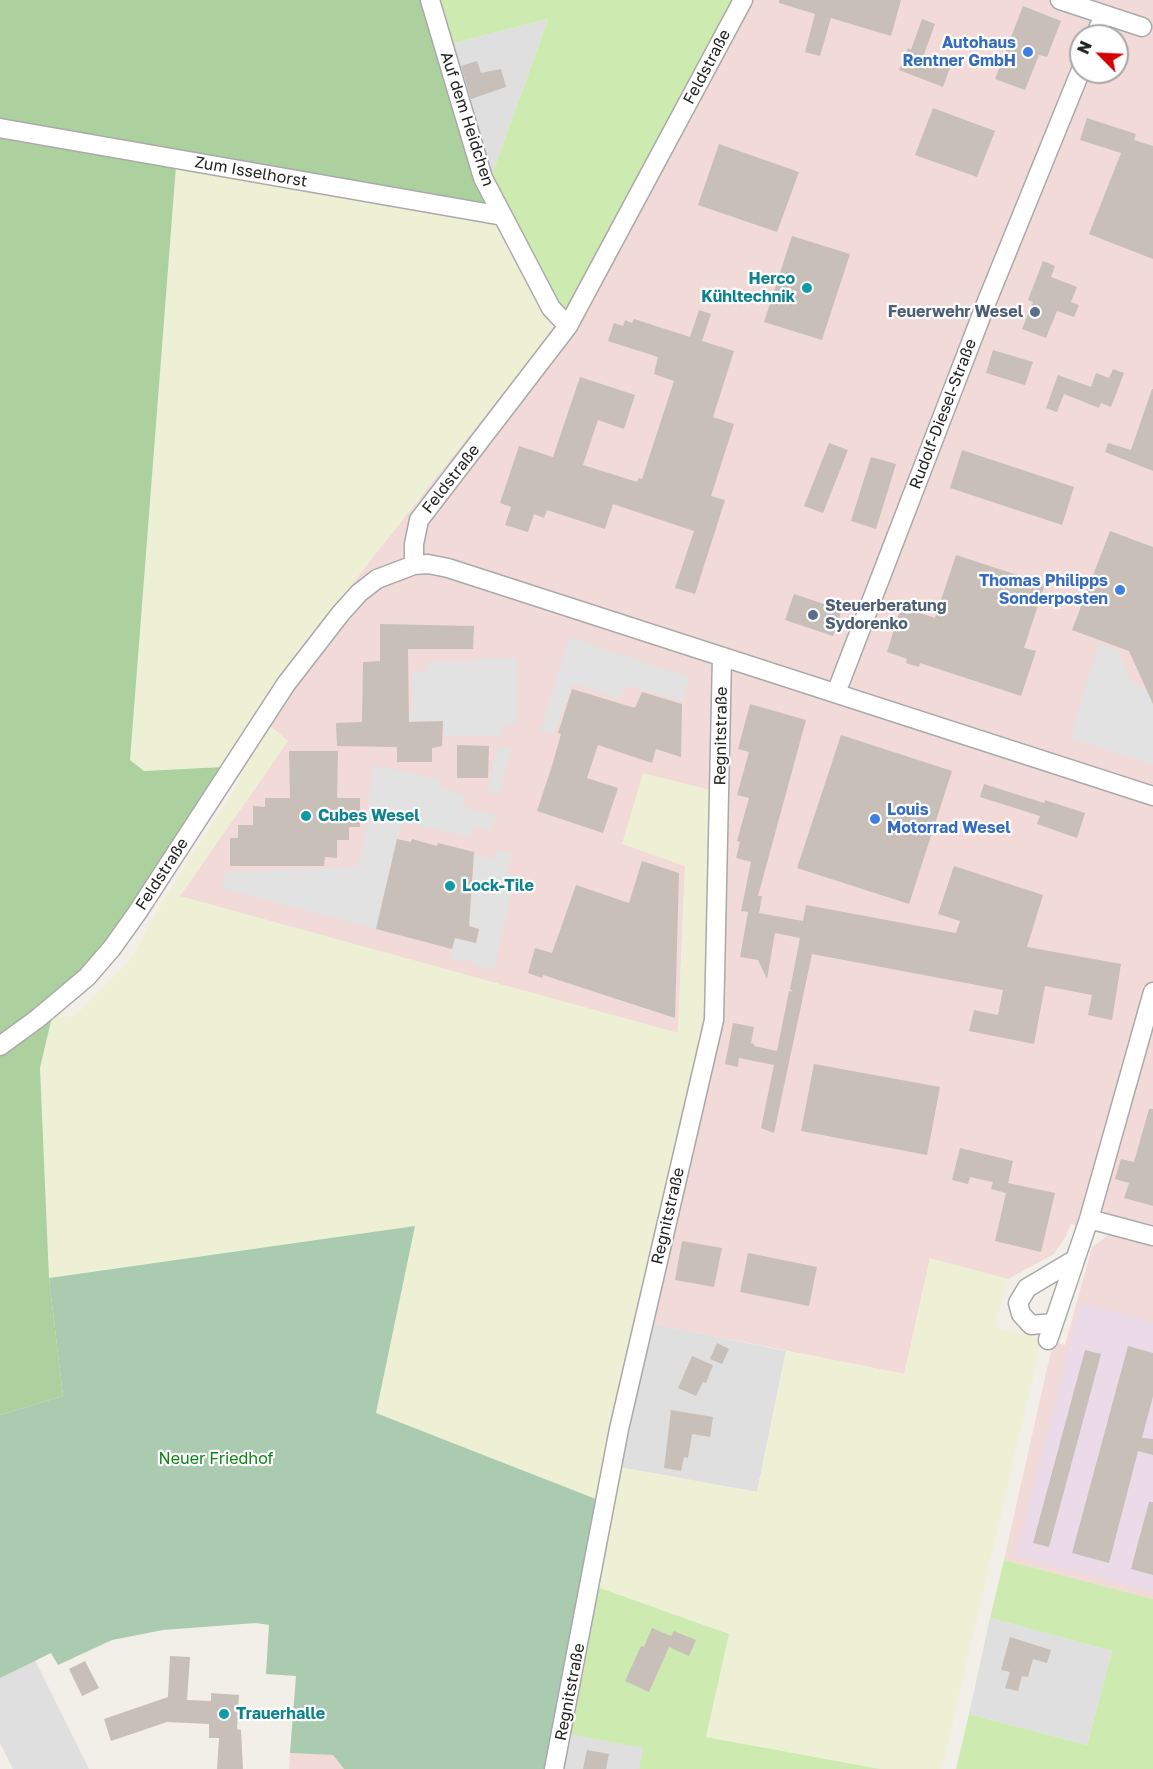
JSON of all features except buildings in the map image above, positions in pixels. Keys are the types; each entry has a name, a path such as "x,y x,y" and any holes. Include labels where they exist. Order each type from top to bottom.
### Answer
{"street":[{"name":"Auf dem Heidchen","path":"430,0 483,178 551,308 568,326"},
{"name":"Feldstraße","path":"0,1046 37,1019 87,977 112,948 286,684 347,606 377,579 414,565 414,544 419,520 568,326 743,0"},
{"path":"1060,0 1142,27"},
{"path":"1100,24 1104,15"},
{"name":"Rudolf-Diesel-Straße","path":"836,693 987,301 1075,84"},
{"name":"Zum Isselhorst","path":"0,128 503,216"},
{"path":"414,565 428,564 448,568 1153,796"},
{"name":"Regnitstraße","path":"555,1769 619,1429 714,1020 722,657"},
{"path":"1074,1260 1027,1288 1018,1302 1022,1314 1031,1325 1050,1331 1089,1219 1153,992"},
{"path":"1089,1219 1153,1236"}],"shaded area":[{"path":"751,0 1153,0 1153,1599 1004,1560 1053,1342 1065,1345 1092,1247 1110,1234 1071,1224 1054,1254 1008,1279 930,1259 905,1374 637,1321 709,1022 709,790 622,843 685,866 678,1033 179,897 288,741 254,714 369,562 554,329 572,336"},
{"path":"548,19 490,180 450,44"},
{"path":"569,637 689,677 684,701 626,686 620,699 572,683 554,735 540,730"},
{"path":"1099,643 1118,650 1132,683 1153,691 1153,765 1070,738"},
{"path":"477,658 517,658 517,725 502,725 502,736 445,736 444,721 401,721 401,712 413,711 412,672 426,672 426,662 477,662"},
{"path":"498,746 511,749 499,795 487,792"},
{"path":"372,765 441,780 439,788 465,795 462,807 497,815 491,831 475,826 471,837 402,822 376,929 221,888 225,872 356,867 365,837"},
{"path":"496,850 512,853 507,873 516,875 494,970 473,965 473,961 450,958 455,939 477,944 480,928 470,925 475,854 494,859"},
{"path":"1081,1303 1153,1322 1153,1592 1015,1556"},
{"path":"649,1323 786,1351 757,1492 619,1467"},
{"path":"990,1618 1112,1651 1087,1745 969,1714"},
{"path":"35,1660 89,1769 13,1769 0,1743 0,1678"},
{"path":"568,1734 644,1748 639,1769 561,1769"},
{"path":"290,1753 333,1755 344,1769 289,1769"}],"green space":[{"path":"0,0 424,0 488,199 483,206 176,166 130,760 144,771 223,767 108,949 52,1017 40,1068 49,1278 63,1396 0,1415"},
{"path":"437,0 735,0 567,312 555,304 490,180 548,19 450,44"},
{"path":"176,166 499,221 554,329 369,562 255,713 288,741 180,896 678,1033 685,866 622,844 643,773 710,790 709,1022 601,1501 376,1413 415,1226 49,1278 40,1068 52,1017 75,1016 129,961 167,894 241,779 223,767 144,771 130,760"},
{"name":"Neuer Friedhof","path":"415,1226 376,1413 601,1501 549,1769 344,1769 333,1755 290,1753 296,1676 266,1674 269,1625 256,1623 163,1630 112,1640 58,1665 51,1653 0,1678 0,1415 63,1396 49,1278"},
{"path":"930,1258 1008,1279 995,1327 1042,1339 942,1769 880,1769 706,1737 729,1634 597,1587 619,1467 757,1492 786,1351 904,1374"},
{"path":"1004,1560 1153,1599 1153,1769 956,1769 969,1714 1087,1745 1112,1651 990,1618"},
{"path":"597,1587 729,1634 706,1737 880,1769 639,1769 643,1748 568,1734"}],"place":[{"name":"Autohaus Rentner GmbH","path":"1028,52"},
{"name":"Herco Kühltechnik","path":"807,288"},
{"name":"Feuerwehr Wesel","path":"1035,312"},
{"name":"Thomas Philipps Sonderposten","path":"1120,590"},
{"name":"Steuerberatung Sydorenko","path":"813,615"},
{"name":"Cubes Wesel","path":"306,816"},
{"name":"Louis Motorrad Wesel","path":"875,819"},
{"name":"Lock-Tile","path":"450,886"},
{"name":"Trauerhalle","path":"224,1714"}]}
